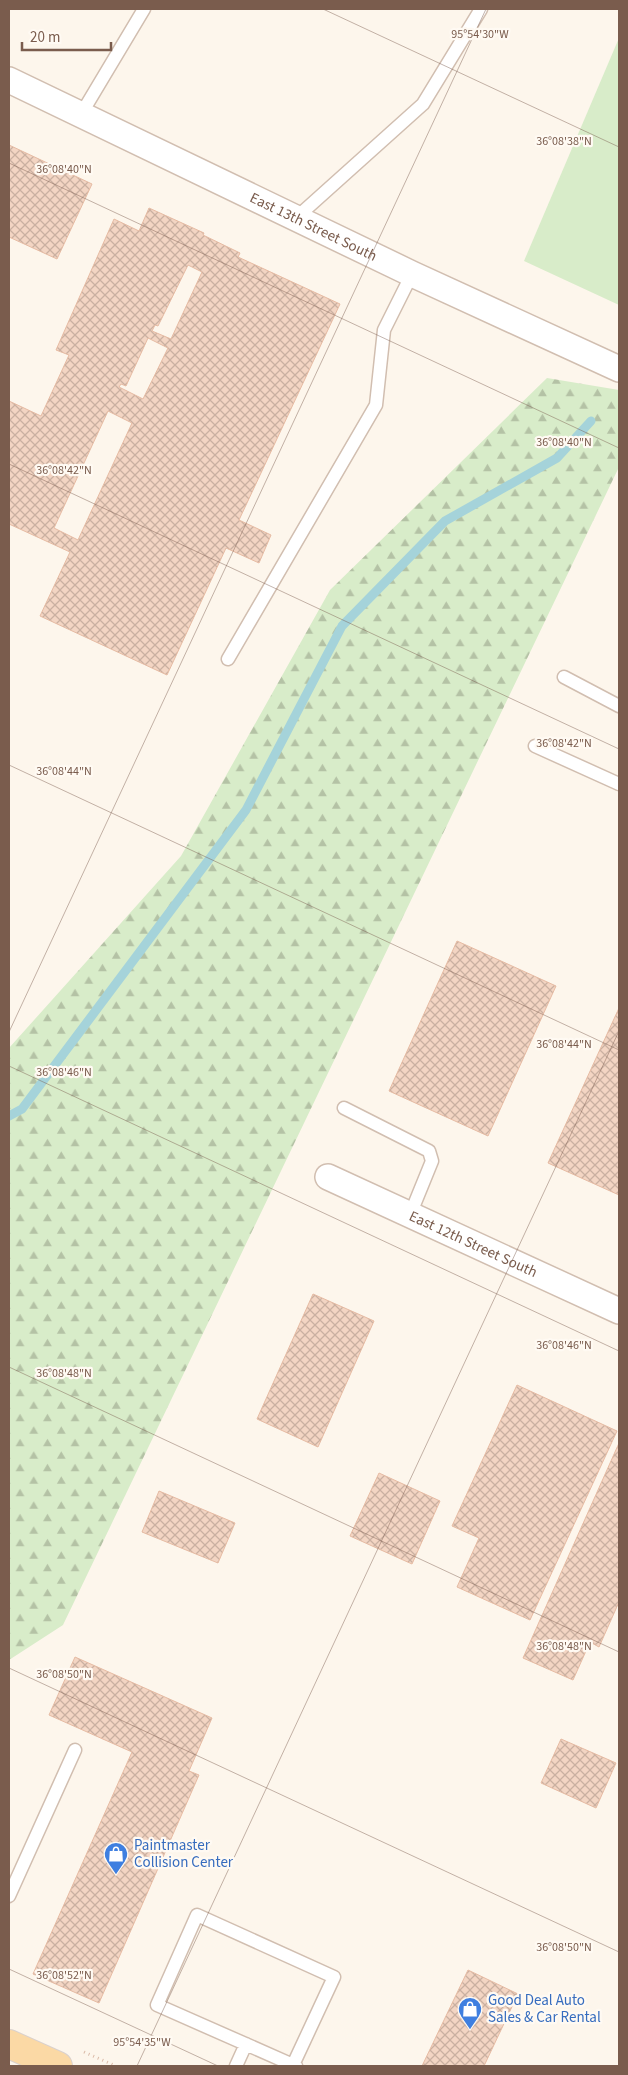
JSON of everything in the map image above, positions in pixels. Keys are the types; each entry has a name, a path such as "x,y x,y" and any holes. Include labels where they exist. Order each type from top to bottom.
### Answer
{"main road":[{"path":"9,2044 58,2066"}],"street":[{"name":"East 13th Street South","path":"9,80 80,116 412,274 619,369"},
{"name":"East 12th Street South","path":"328,1177 619,1311"}],"lane":[{"path":"80,116 144,9"},
{"path":"296,218 423,104 481,9"},
{"path":"228,659 376,405 384,330 412,274"},
{"path":"564,677 619,706"},
{"path":"535,746 619,784"},
{"path":"344,1108 429,1151 432,1161 410,1215"},
{"path":"9,1896 75,1750"},
{"path":"197,1915 334,1977 294,2066 157,2006 197,1915"},
{"path":"236,2066 246,2044"}],"green space":[{"path":"619,38 619,305 524,261"},
{"path":"547,378 619,390 619,467 63,1625 9,1660 9,1048 181,856 330,590"}],"building":[{"path":"9,145 92,184 57,259 9,237"},
{"path":"149,208 204,233 203,235 240,253 238,257 340,304 239,520 271,535 259,563 226,548 167,675 40,616 70,552 9,524 9,401 41,416 69,355 56,350 114,219 139,231","holes":["188,265 202,272 171,339 152,331 155,325 158,326","148,338 168,348 143,399 119,387 121,384 126,386","108,411 132,423 78,540 54,528"]},
{"path":"457,941 556,986 488,1136 389,1091"},
{"path":"619,1008 619,1195 548,1163"},
{"path":"313,1294 374,1321 318,1447 257,1419"},
{"path":"517,1385 617,1431 530,1620 457,1587 479,1538 452,1526"},
{"path":"619,1443 619,1602 599,1647 590,1642 573,1680 523,1658"},
{"path":"379,1473 440,1501 412,1564 350,1536"},
{"path":"159,1491 235,1523 218,1563 142,1532"},
{"name":"Paintmaster Collision Center","path":"75,1657 212,1718 189,1771 199,1775 99,2003 33,1974 132,1752 49,1715"},
{"path":"561,1739 616,1763 596,1808 541,1783"},
{"name":"Good Deal Auto Sales & Car Rental","path":"468,1970 518,1994 484,2066 422,2066"}],"waterway":[{"path":"9,1116 22,1109 246,810 342,626 445,521 557,458 591,421"}],"place":[{"name":"Paintmaster Collision Center","path":"116,1875"},
{"name":"Good Deal Auto Sales & Car Rental","path":"470,2030"}]}
